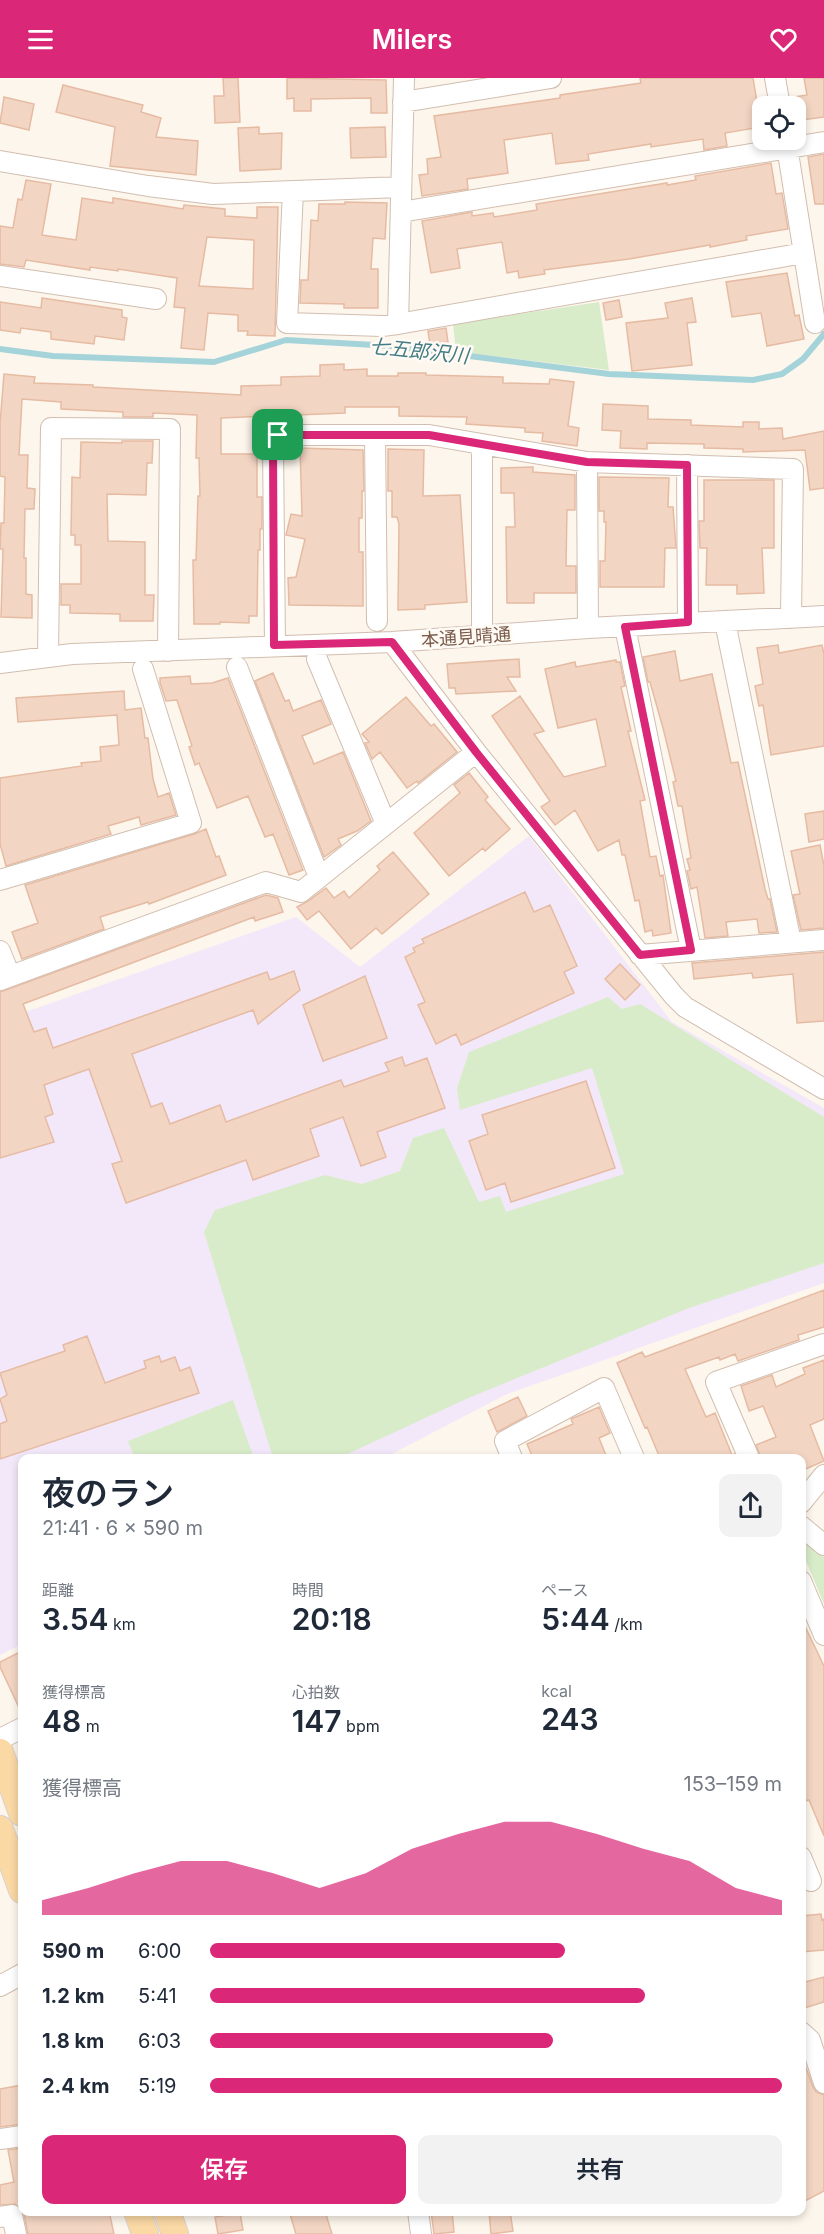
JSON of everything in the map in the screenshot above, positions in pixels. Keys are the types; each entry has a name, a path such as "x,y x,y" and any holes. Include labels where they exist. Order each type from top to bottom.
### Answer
{"main road":[{"path":"0,1752 18,1802"},
{"path":"0,1829 18,1879"},
{"path":"138,2216 145,2234"},
{"path":"169,2216 175,2234"}],"street":[{"path":"398,324 404,78"},
{"path":"403,102 551,78"},
{"path":"775,78 778,96"},
{"path":"806,143 824,142"},
{"path":"401,212 752,150"},
{"path":"787,150 814,323"},
{"path":"0,161 148,186 213,194 401,187"},
{"path":"292,191 287,323 382,326 398,324 804,253"},
{"path":"0,276 156,299"},
{"path":"48,656 51,428 170,429 168,651"},
{"path":"274,645 273,445 278,435 429,435 587,462 793,469 791,618"},
{"path":"375,435 377,621"},
{"path":"482,444 482,636"},
{"path":"587,462 588,628"},
{"path":"687,465 688,622"},
{"name":"本通見晴通","path":"0,663 48,656 274,645 392,642 588,628 824,616"},
{"path":"725,622 791,942"},
{"path":"625,627 691,950"},
{"path":"392,642 476,752 640,955 685,1007 824,1089"},
{"path":"317,659 386,825"},
{"path":"237,667 319,877"},
{"path":"0,880 191,823 142,669"},
{"path":"0,951 5,978 266,882 301,892 476,752"},
{"path":"640,955 824,940"},
{"path":"747,1454 716,1382 824,1344"},
{"path":"510,1454 505,1441 604,1388 632,1454"},
{"path":"806,1497 824,1475"},
{"path":"806,1530 824,1545"},
{"path":"806,1593 824,1635"},
{"path":"0,1739 18,1730"},
{"path":"0,1986 18,1976"},
{"path":"806,2036 810,2040 824,2083"},
{"path":"0,2139 18,2137"},
{"path":"0,2217 12,2215 16,2234"},
{"path":"419,2216 421,2234"}],"shaded area":[{"path":"529,836 672,1022 824,1108 824,1283 507,1394 392,1454 18,1454 18,1646 0,1655 0,1021 296,917 360,967"}],"green space":[{"path":"599,302 609,370 456,352 453,324"},
{"path":"608,997 622,1009 640,1004 824,1117 824,1263 689,1308 466,1399 348,1454 272,1454 204,1232 215,1210 325,1175 362,1184 400,1171 413,1138 444,1128 479,1202 500,1196 506,1212 624,1174 592,1068 460,1110 457,1088 469,1052"},
{"path":"233,1400 253,1454 133,1454 128,1441"},
{"path":"806,1542 824,1557 824,1604 806,1561"}],"building":[{"path":"223,78 238,78 240,122 215,123 214,96 224,96"},
{"path":"287,78 386,80 387,113 371,113 371,98 311,99 311,111 294,111 294,98 287,99"},
{"path":"640,78 753,78 756,96 752,96 752,128 725,133 727,146 704,150 703,139 651,147 651,144 588,154 589,160 556,164 552,133 504,140 508,173 467,179 468,189 422,196 419,175 428,174 427,159 441,157 434,116 560,98 560,95 641,83"},
{"path":"804,78 824,78 824,117 806,119 806,96 801,96 807,95"},
{"path":"63,85 143,105 141,112 161,118 156,137 198,141 196,175 110,166 115,127 56,112"},
{"path":"4,97 34,104 29,130 0,123"},
{"path":"259,127 259,134 282,133 281,169 240,171 238,128"},
{"path":"385,127 386,157 351,158 350,128"},
{"path":"824,154 824,204 815,204 808,157"},
{"path":"771,163 776,194 782,193 788,229 746,236 747,240 710,247 710,245 544,270 545,274 519,278 518,271 507,273 502,242 457,249 460,268 431,273 422,221 472,212 472,216 493,213 494,217 537,210 536,204 696,180 695,176"},
{"path":"26,180 51,184 42,235 76,240 82,198 113,203 113,198 183,209 184,205 225,209 225,216 257,218 257,207 278,207 275,336 247,335 248,331 238,331 238,315 208,313 204,350 181,348 185,308 174,307 177,278 118,269 118,271 90,267 90,270 26,260 24,267 0,264 0,226 13,228 18,199 22,200","holes":["207,237 254,240 253,289 199,286"]},
{"path":"345,202 387,203 385,239 373,238 371,269 378,269 378,308 344,308 344,304 300,303 301,280 308,280 311,220 318,221 319,204 345,204"},
{"path":"787,273 795,316 799,315 804,339 767,346 761,313 732,317 726,282"},
{"path":"42,298 122,310 122,317 127,318 124,340 95,336 94,344 51,339 51,332 21,328 20,333 0,330 0,302 41,308"},
{"path":"692,298 696,322 687,323 692,365 632,371 626,323 668,318 665,303"},
{"path":"619,300 622,317 606,320 603,303"},
{"path":"446,328 448,342 430,344 428,331"},
{"path":"344,364 344,370 367,369 367,376 426,373 426,375 503,377 503,383 549,384 550,379 574,382 568,426 579,428 577,446 542,441 543,433 525,432 525,428 466,424 467,417 399,416 399,407 345,407 345,413 221,418 221,454 257,454 257,497 262,497 262,529 260,529 260,550 258,550 257,616 249,616 249,623 194,624 193,560 196,560 198,496 200,496 199,458 196,458 197,415 153,413 153,417 123,417 123,412 61,409 61,402 22,399 19,455 28,455 27,488 35,489 34,509 25,509 26,594 32,595 32,618 1,617 3,549 0,549 1,523 4,523 5,477 0,476 0,424 4,374 35,377 34,383 241,395 241,386 281,385 281,377 320,376 320,365"},
{"path":"603,404 648,406 648,419 691,420 691,425 743,427 743,422 759,422 759,429 782,428 783,439 824,431 824,488 810,490 805,450 743,452 743,449 704,448 704,444 647,443 647,449 620,448 621,431 602,430"},
{"path":"122,441 153,441 152,463 147,463 146,495 107,494 108,541 145,542 145,595 154,595 153,621 120,621 120,614 70,613 70,605 61,605 61,584 81,584 81,545 75,545 75,535 71,535 72,477 80,478 81,442 122,443"},
{"path":"300,448 363,450 364,491 362,491 362,518 359,518 359,552 363,552 363,606 289,605 288,578 296,577 305,539 286,535 291,514 302,516"},
{"path":"388,449 424,450 423,496 460,495 467,602 425,605 425,609 398,610 399,524 397,517 392,517 392,491 388,491"},
{"path":"533,467 533,472 575,475 575,510 567,510 566,566 576,566 576,593 534,593 534,603 507,603 506,527 515,527 514,493 501,493 501,468"},
{"path":"599,477 669,478 668,507 673,507 676,548 665,548 664,587 600,587 600,561 605,561 606,522 604,522 604,511 599,511"},
{"path":"704,480 774,480 774,548 762,548 764,593 737,594 737,585 706,585 707,548 700,548 699,521 704,521"},
{"path":"778,645 779,653 822,645 824,654 824,746 771,755 763,705 759,706 755,686 763,684 757,648"},
{"path":"675,651 680,681 712,674 731,763 738,762 765,889 770,899 777,932 759,933 757,919 726,922 728,936 705,938 697,887 691,889 687,871 690,870 687,859 691,858 682,806 678,806 673,782 676,781 643,657"},
{"path":"519,659 520,677 507,677 516,691 456,694 455,688 449,688 447,664"},
{"path":"616,660 620,662 625,686 621,687 631,731 628,731 645,800 640,801 650,857 656,856 660,876 663,875 671,933 653,936 652,930 645,932 639,900 635,901 625,855 622,855 619,840 598,851 575,810 555,825 541,807 550,801 492,716 520,696 544,731 534,734 564,777 606,766 596,719 558,728 545,669 575,662 576,667"},
{"path":"273,673 285,701 289,700 293,711 321,700 331,724 302,736 314,764 343,752 371,821 357,831 338,839 341,845 324,857 255,681"},
{"path":"190,676 191,684 212,683 228,678 303,870 289,875 273,834 265,837 248,796 217,808 199,763 195,765 189,747 192,746 177,700 166,701 160,683 160,678"},
{"path":"124,691 125,710 141,708 158,797 169,793 176,815 141,825 139,817 108,826 111,834 6,866 0,844 0,778 101,761 100,747 119,745 117,715 18,722 16,698"},
{"path":"406,697 431,726 434,724 457,752 418,783 417,781 407,788 380,752 372,759 365,743 369,742 362,734"},
{"path":"469,773 488,797 485,800 510,829 485,851 483,848 449,876 414,833 460,793 454,785"},
{"path":"824,811 824,839 809,842 805,814"},
{"path":"206,829 216,857 219,856 226,875 149,904 148,902 100,917 104,929 22,959 12,932 38,923 25,885"},
{"path":"820,845 824,866 824,928 801,930 793,895 800,894 791,851"},
{"path":"393,852 429,894 382,934 376,928 351,949 319,911 307,920 297,907 326,888 334,898 344,891 349,898 380,870 377,866"},
{"path":"525,892 534,912 550,905 577,966 564,972 574,993 461,1045 456,1034 436,1044 418,1005 425,1002 405,957 415,952 413,948 424,943 422,939"},
{"path":"266,895 278,898 283,912 255,921 254,917 23,1004 34,1032 46,1028 53,1048 267,972 270,980 294,971 300,990 258,1024 253,1010 132,1054 151,1107 162,1103 170,1124 220,1105 226,1122 341,1080 344,1087 389,1071 385,1063 402,1057 405,1066 427,1058 445,1108 377,1132 386,1157 361,1166 343,1117 310,1129 319,1156 253,1180 246,1160 126,1203 112,1164 122,1161 89,1069 44,1085 53,1114 45,1117 54,1142 0,1158 0,992"},
{"path":"824,952 824,1021 797,1023 793,974 753,978 752,973 694,979 692,963"},
{"path":"620,964 640,985 625,1000 605,979"},
{"path":"365,976 387,1038 323,1061 303,1005"},
{"path":"586,1081 615,1168 511,1202 505,1183 486,1190 469,1141 488,1134 482,1115"},
{"path":"824,1290 824,1327 798,1335 799,1340 738,1361 735,1354 685,1369 706,1417 715,1413 732,1454 658,1454 617,1363 642,1352 645,1357"},
{"path":"87,1336 105,1383 146,1368 144,1361 159,1356 161,1362 175,1357 180,1371 190,1367 199,1393 0,1459 0,1424 7,1421 0,1399 7,1395 0,1373 65,1351 63,1345"},
{"path":"824,1360 824,1419 810,1425 824,1461 806,1469 806,1454 759,1454 756,1445 776,1437 763,1406 749,1411 741,1386 772,1375 776,1387 805,1374 803,1368"},
{"path":"518,1397 527,1416 497,1432 488,1411"},
{"path":"599,1407 610,1433 599,1438 605,1454 531,1454 527,1444 573,1424 571,1419"},
{"path":"806,1628 824,1666 824,1836 809,1800 806,1801"},
{"path":"18,1653 18,1705 0,1667 0,1662"},
{"path":"821,1914 822,1920 824,1919 824,1950 806,1952 806,1916"},
{"path":"824,1977 824,2002 806,2007 806,1982"},
{"path":"806,2068 816,2092 824,2095 824,2191 806,2200"},
{"path":"18,2086 18,2125 0,2127 0,2089"},
{"path":"18,2149 18,2207 15,2204 0,2205 0,2185 14,2182 8,2150"},
{"path":"24,2216 110,2216 114,2234 28,2234"},
{"path":"241,2216 243,2230 218,2234 215,2217"},
{"path":"291,2216 327,2216 332,2234 296,2234"},
{"path":"432,2216 452,2216 454,2232 434,2234"},
{"path":"489,2216 511,2216 513,2231 491,2234"}],"waterway":[{"name":"七五郎沢川","path":"0,349 53,356 214,362 286,340 392,346 609,374 753,380 782,374 803,359 824,334"}],"route":[{"path":"278,435 429,435 587,462 687,465 688,622 625,627 691,950 640,955 476,752 392,642 274,645 273,445 278,435"}]}
